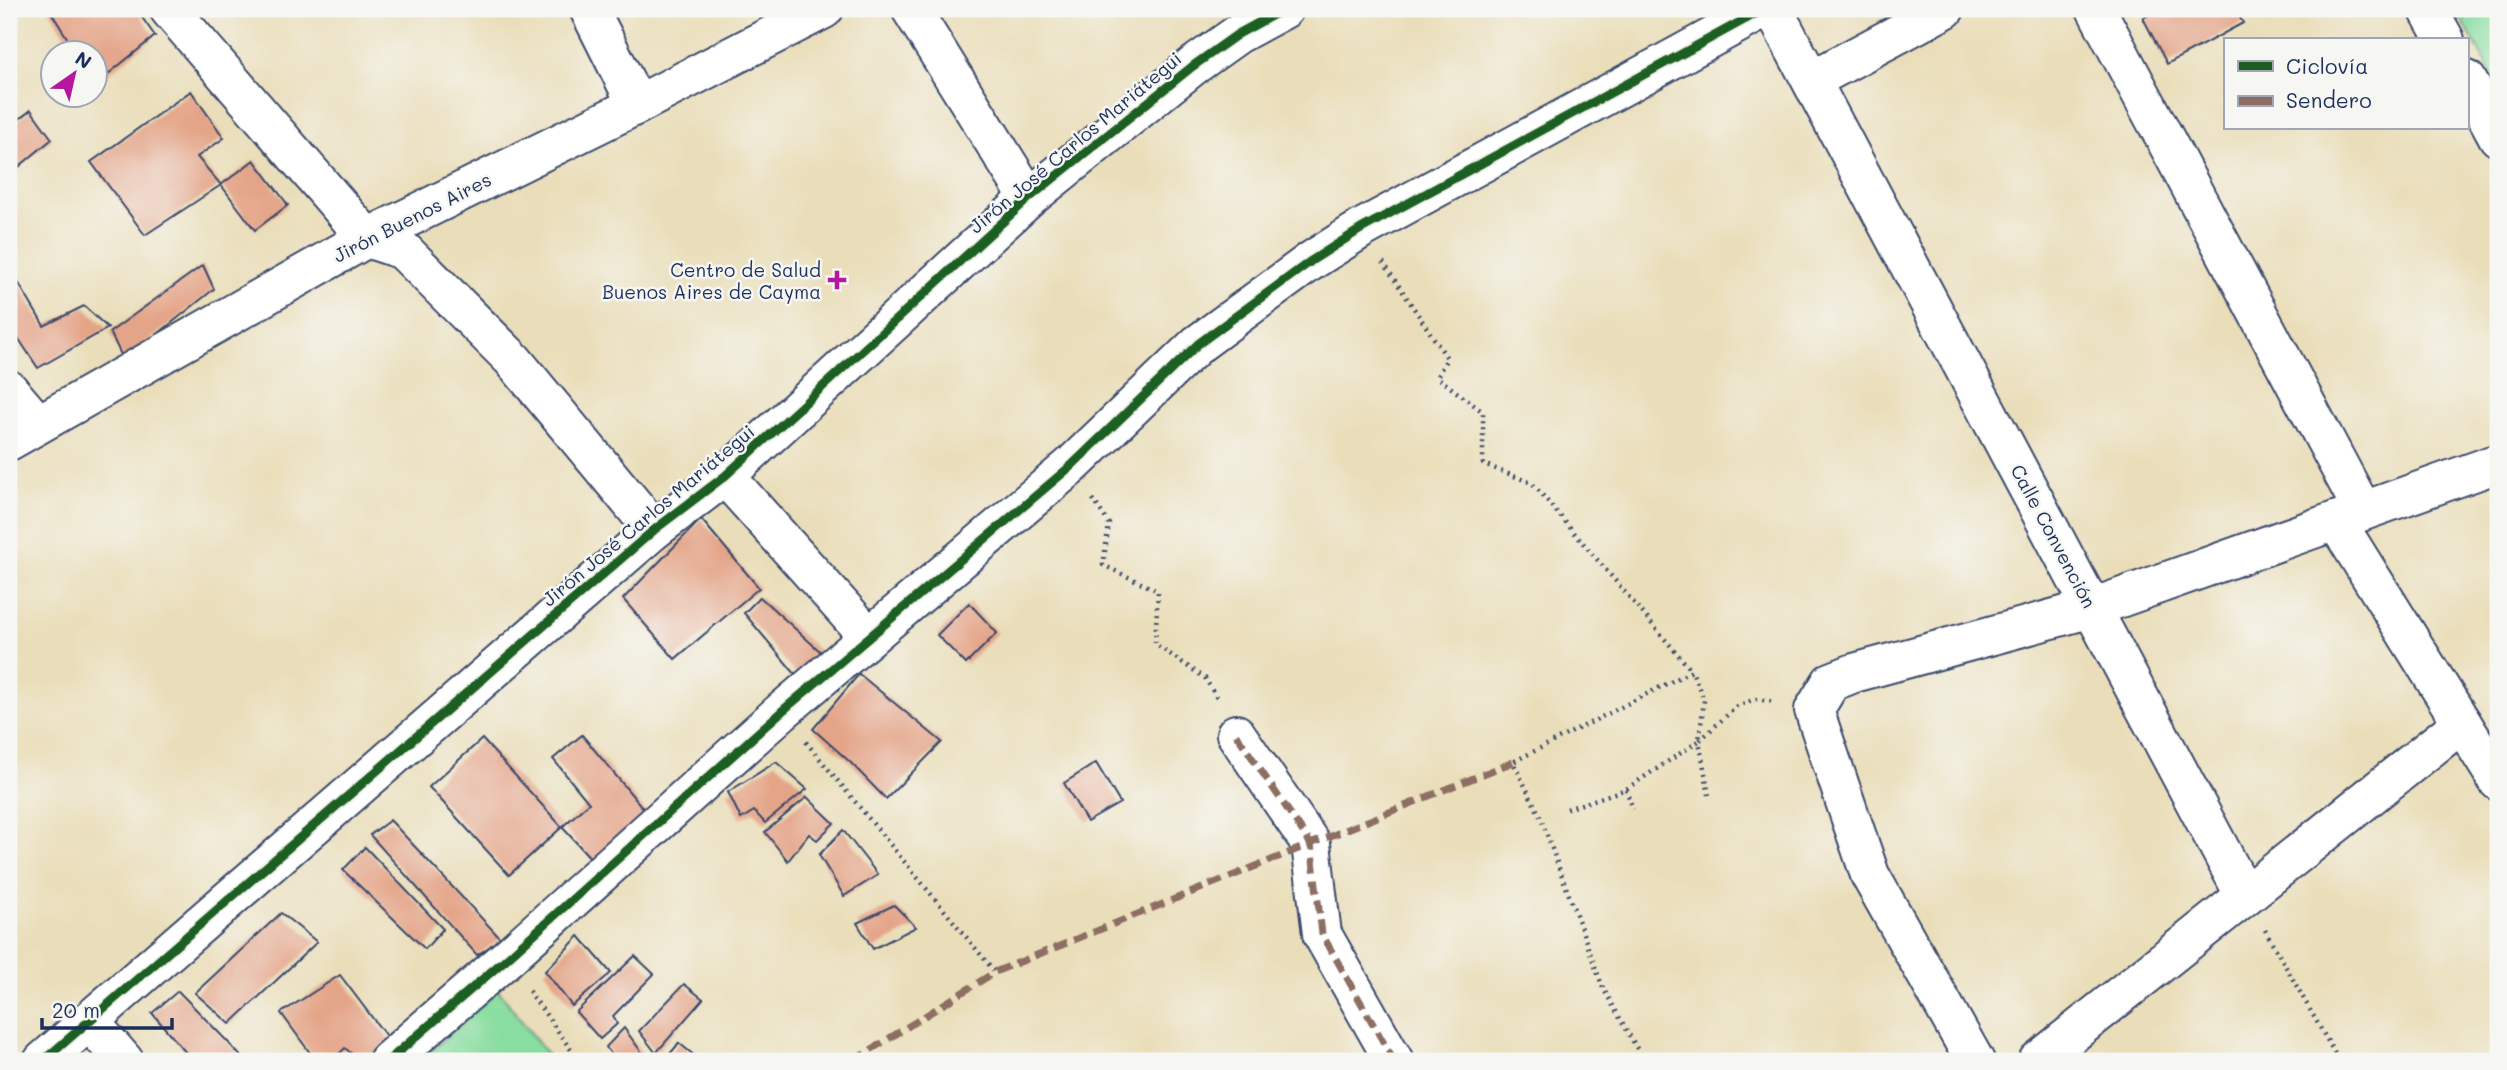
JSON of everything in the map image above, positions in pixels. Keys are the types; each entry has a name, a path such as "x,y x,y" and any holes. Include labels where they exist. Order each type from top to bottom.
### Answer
{"street":[{"path":"169,9 367,238 403,250 513,360 654,530"},
{"path":"589,9 637,105"},
{"name":"Jirón Buenos Aires","path":"23,432 367,238 824,9"},
{"path":"911,9 1029,198"},
{"name":"Jirón José Carlos Mariátegui","path":"43,1061 654,530 725,476 1029,198 1193,66 1238,34 1284,9"},
{"path":"388,1061 781,712 1071,466 1198,344 1311,261 1361,229 1764,9"},
{"name":"Calle Convención","path":"1773,9 2245,896"},
{"path":"1812,80 1945,9"},
{"path":"2096,9 2349,516 2462,723 2498,781"},
{"path":"2428,9 2444,38"},
{"path":"2468,82 2498,137"},
{"path":"9,390 23,432"},
{"path":"1975,1061 1870,875 1814,710 1831,682 1854,673 2092,608 2498,463"},
{"path":"725,476 869,637"},
{"path":"2038,1061 2462,723"},
{"path":"1236,734 1311,844 1322,933 1394,1061"},
{"path":"90,1022 124,1061"}],"path":[{"path":"1361,229 1447,358 1437,377 1483,412 1483,464 1532,483 1692,671 1704,699 1699,741 1709,795"},
{"path":"1071,466 1110,524 1103,565 1158,591 1155,644 1205,678 1236,734"},
{"path":"1644,1061 1603,988 1540,816 1513,762 1692,671"},
{"path":"1567,809 1626,789 1699,741 1737,706 1756,699 1814,710"},
{"path":"781,712 995,972"},
{"path":"1626,789 1633,809"},
{"path":"2245,896 2339,1061"},
{"path":"506,959 579,1061"}],"green space":[{"path":"2456,9 2498,9 2498,86"},
{"path":"498,990 552,1061 420,1061"}],"building":[{"path":"49,9 136,9 155,36 108,74 108,38 67,38"},
{"path":"2159,9 2235,9 2243,23 2167,64 2143,18"},
{"path":"191,91 224,138 197,157 221,185 145,235 91,162"},
{"path":"31,110 52,139 9,175 9,127"},
{"path":"254,160 288,205 255,230 221,185"},
{"path":"203,265 214,289 124,361 110,332"},
{"path":"9,267 44,326 84,306 108,328 38,368 9,324"},
{"path":"701,519 759,588 675,659 623,599"},
{"path":"760,597 822,653 796,675 744,613"},
{"path":"969,603 997,633 966,664 937,635"},
{"path":"859,674 942,742 886,799 813,729"},
{"path":"582,735 647,813 595,863 562,827 589,803 553,759"},
{"path":"482,739 562,827 509,875 429,787"},
{"path":"776,762 807,789 765,823 754,811 741,819 728,792"},
{"path":"1096,763 1120,803 1087,822 1064,783"},
{"path":"807,797 834,823 817,840 809,834 788,861 765,832"},
{"path":"390,820 501,939 477,955 370,835"},
{"path":"843,830 878,875 844,896 819,855"},
{"path":"365,847 443,929 425,949 343,870"},
{"path":"894,905 916,927 873,949 857,923"},
{"path":"281,913 317,942 230,1024 195,993"},
{"path":"579,936 611,973 572,1006 545,971"},
{"path":"635,956 654,974 613,1016 617,1024 600,1039 576,1012"},
{"path":"340,975 389,1040 368,1061 360,1061 345,1048 332,1061 316,1061 281,1013"},
{"path":"684,984 703,999 656,1053 639,1031"},
{"path":"178,991 245,1061 193,1061 152,1013"},
{"path":"624,1028 646,1061 616,1061 606,1047"},
{"path":"679,1043 701,1061 664,1061"}],"marked path":[{"path":"1236,734 1311,844 1322,934 1394,1061"},
{"path":"853,1061 995,972 1513,762"}],"cycle path":[{"path":"43,1061 654,530 725,476 1029,198 1193,66 1238,34 1284,9"},
{"path":"388,1061 781,712 1071,466 1198,344 1311,261 1361,229 1764,9"}],"place":[{"name":"Centro de Salud Buenos Aires de Cayma","path":"837,280"}]}
